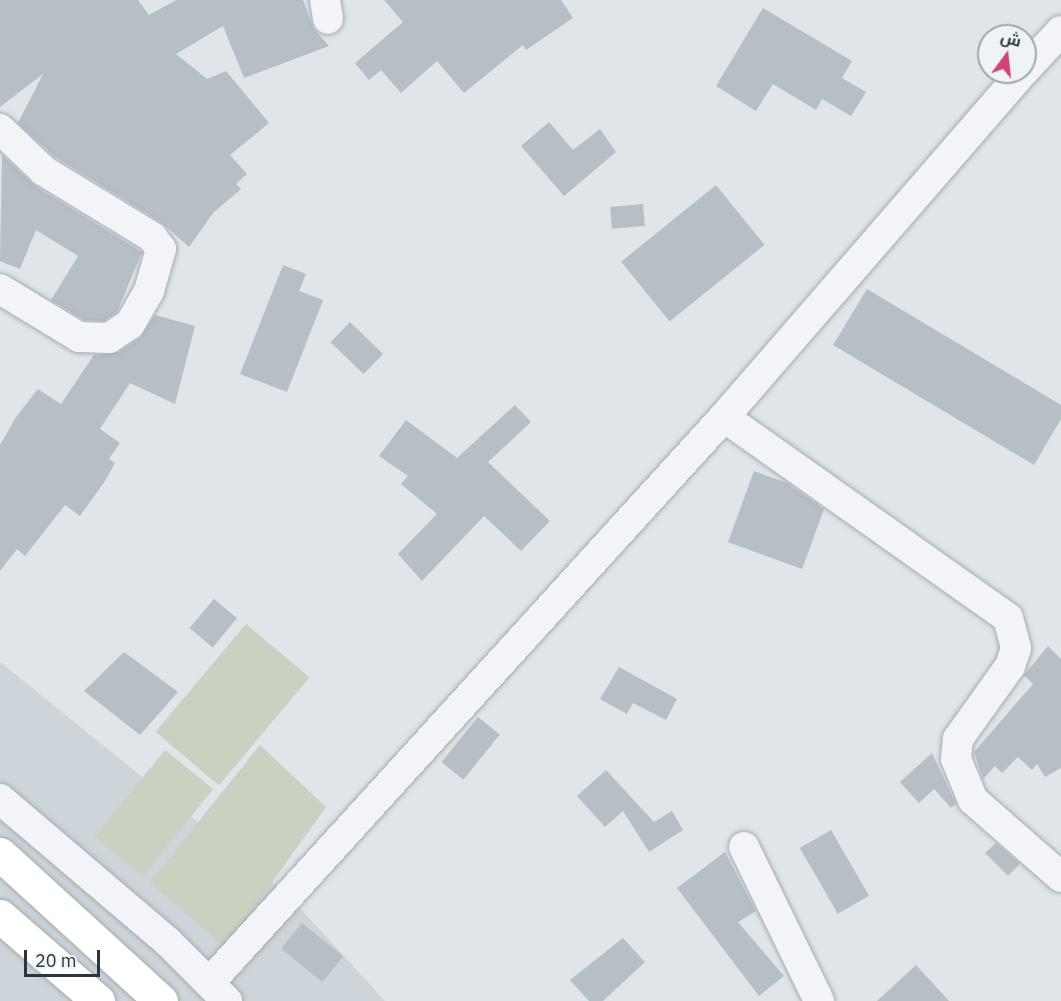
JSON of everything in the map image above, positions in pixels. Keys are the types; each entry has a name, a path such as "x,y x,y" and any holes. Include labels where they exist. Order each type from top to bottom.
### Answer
{"highway":[{"path":"0,854 160,1001"},
{"path":"0,916 98,1001"}],"street":[{"path":"1037,57 1061,31"},
{"path":"0,799 218,991 724,417 1013,84"},
{"path":"0,129 44,171 152,237 161,249 144,299 130,324 109,338 79,337 0,289"},
{"path":"724,417 1008,618 1016,648 1010,666 958,739 956,759 973,800 1061,877"},
{"path":"744,847 819,1001"}],"shaded area":[{"path":"0,662 287,894 385,1001 0,1001"}],"green space":[{"path":"246,624 310,677 219,785 155,732"},
{"path":"260,745 326,807 225,948 150,882"},
{"path":"165,750 213,789 143,876 95,837"}],"building":[{"path":"0,0 138,0 149,15 176,0 303,0 314,29 329,46 244,78 223,26 176,54 207,79 226,71 269,123 230,155 247,174 236,184 241,189 213,213 189,247 161,222 55,157 18,123 43,74 0,107"},
{"path":"384,0 561,0 573,18 526,50 523,45 464,93 437,61 401,93 381,70 369,80 355,63 403,22"},
{"path":"763,8 852,61 842,78 866,92 851,116 822,99 816,110 773,84 756,111 716,86"},
{"path":"549,122 573,150 600,129 616,152 564,196 521,146"},
{"path":"2,155 35,186 142,252 117,312 104,321 84,320 51,300 78,256 36,230 20,269 0,261"},
{"path":"716,185 764,245 670,322 621,262"},
{"path":"643,204 645,226 612,229 610,207"},
{"path":"283,265 306,274 299,291 323,300 287,392 240,374"},
{"path":"867,289 1061,405 1061,419 1034,465 833,345"},
{"path":"155,315 195,326 175,404 130,383 100,429 120,443 109,459 115,463 105,481 80,516 65,505 25,556 17,549 0,571 0,445 16,417 38,389 61,404 94,355 119,352 140,338"},
{"path":"350,322 383,354 364,374 331,342"},
{"path":"515,405 531,422 488,462 550,521 521,551 484,516 422,581 398,554 437,514 401,484 408,476 379,456 406,420 457,458"},
{"path":"754,471 787,483 824,509 802,569 728,542"},
{"path":"214,599 237,618 213,647 190,628"},
{"path":"1048,646 1061,659 1061,768 1045,777 1037,764 1032,770 1018,757 1002,773 995,766 983,779 974,752 1033,684 1024,675"},
{"path":"124,652 178,692 140,735 84,691"},
{"path":"619,667 677,699 666,720 633,703 627,714 600,699"},
{"path":"478,717 500,735 463,780 441,762"},
{"path":"932,753 956,804 951,808 934,789 919,803 900,782"},
{"path":"606,770 654,822 672,811 683,830 649,852 623,811 605,827 577,796"},
{"path":"831,830 869,896 838,914 800,848"},
{"path":"996,843 1020,864 1008,876 985,853"},
{"path":"725,852 756,911 738,922 784,976 759,996 677,888"},
{"path":"302,923 343,956 322,982 281,949"},
{"path":"623,938 645,962 603,1001 589,1001 570,980"},
{"path":"916,965 949,1001 877,1001"}]}
